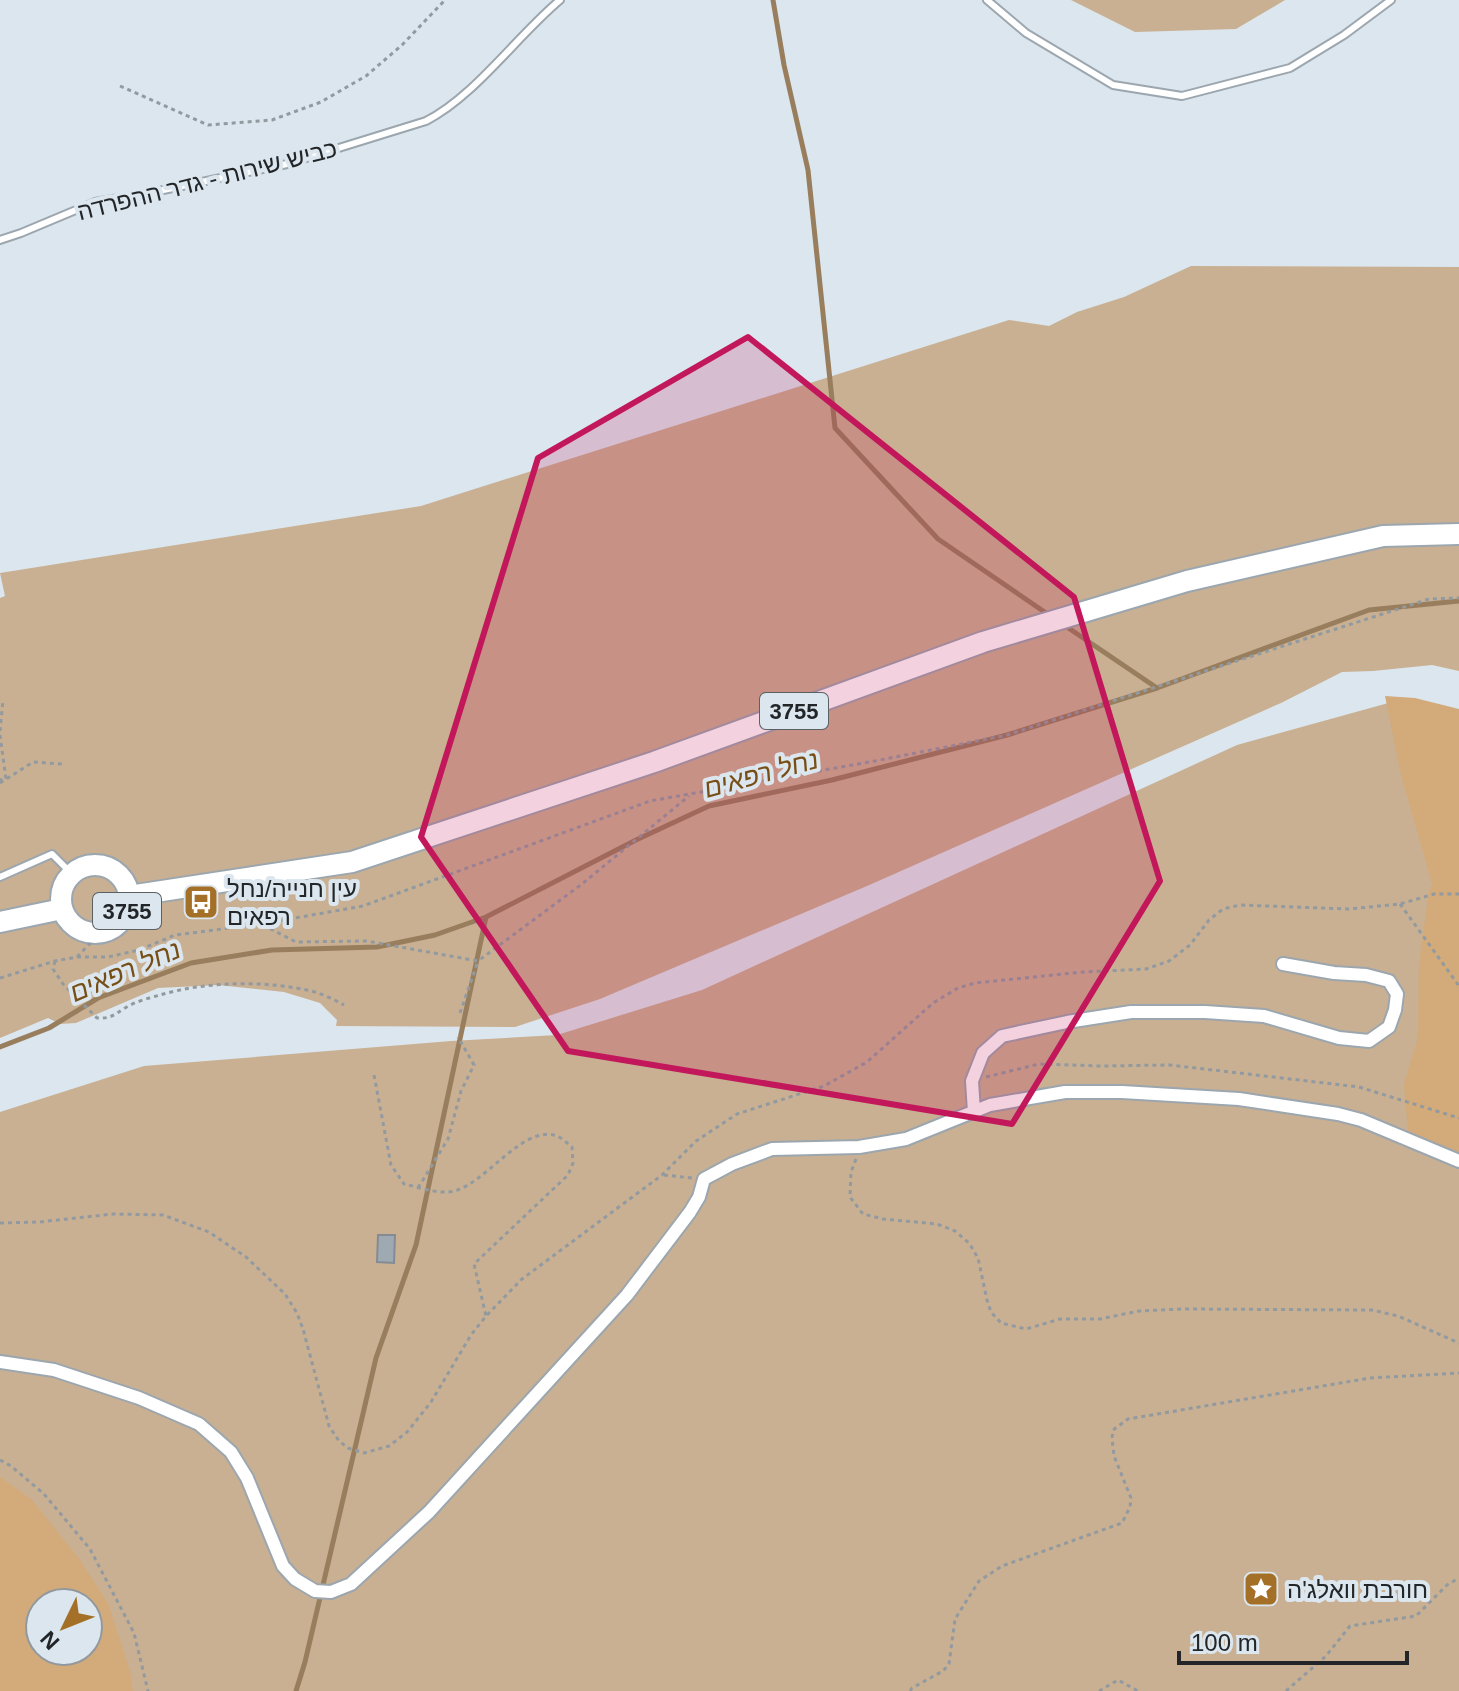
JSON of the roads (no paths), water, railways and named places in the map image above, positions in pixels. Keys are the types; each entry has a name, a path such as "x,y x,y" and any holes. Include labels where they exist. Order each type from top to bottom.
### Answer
{"main road":[{"name":"3755","path":"129,896 352,862 654,762 983,642 1187,581 1383,536 1459,534"},
{"name":"3755","path":"95,865 114,871 122,878 129,896 125,917 109,931 99,934 89,934 72,925 62,909 60,898 72,874 85,866 95,865"},
{"name":"3755","path":"0,922 62,909"}],"street":[{"path":"974,1112 972,1081 983,1053 1002,1036 1067,1022 1131,1012 1205,1012 1264,1016 1339,1038 1369,1041 1389,1027 1397,994 1389,981 1283,964"},
{"path":"0,1362 54,1370 139,1398 199,1424 231,1452 247,1478 283,1566 295,1579 315,1591 331,1592 351,1584 429,1512 627,1295 690,1212 699,1197 704,1179 732,1164 772,1149 859,1147 906,1139 990,1105 1065,1092 1239,1099 1350,1117 1459,1161"}],"lane":[{"name":"כביש שירות - גדר ההפרדה","path":"0,240 95,202 287,164 426,121 439,115 465,94 560,0"},
{"path":"987,0 1026,33 1113,85 1182,96 1290,68 1344,35 1391,0"},
{"path":"0,877 52,854 72,874"}],"waterway":[{"path":"773,0 808,170 835,428 938,539 1049,615"},
{"name":"נחל רפאים","path":"0,1047 49,1028 98,998 191,963 272,950 377,947 435,935 486,917 709,806 832,780 1007,735 1157,688 1369,610 1459,601"},
{"path":"1064,625 1157,688"},
{"path":"296,1691 376,1358 416,1245 486,917"}],"place":[{"name":"עין חנייה/נחל רפאים","path":"201,902"},
{"name":"חורבת וואלג'ה","path":"1261,1589"}]}
